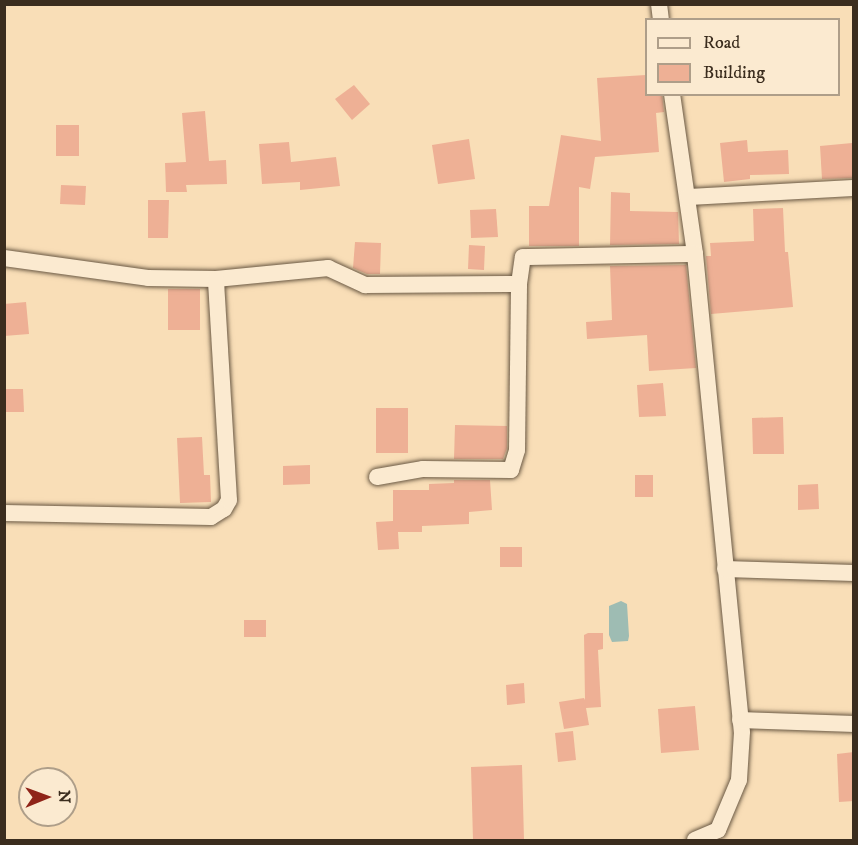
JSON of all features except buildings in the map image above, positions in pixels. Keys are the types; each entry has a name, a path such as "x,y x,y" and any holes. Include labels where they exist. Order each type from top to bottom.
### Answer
{"street":[{"path":"672,96 695,254 740,720 739,780 718,830 695,840"},
{"path":"688,197 854,188"},
{"path":"377,477 423,469 511,470 517,450 519,284 523,257 695,254"},
{"path":"4,258 148,278 216,279 328,268 365,285 519,284"},
{"path":"4,513 211,517 224,509 229,500 216,279"},
{"path":"725,569 854,573"},
{"path":"740,720 854,724"}],"water":[{"path":"621,601 627,604 628,641 612,642 609,635 609,606"}]}
